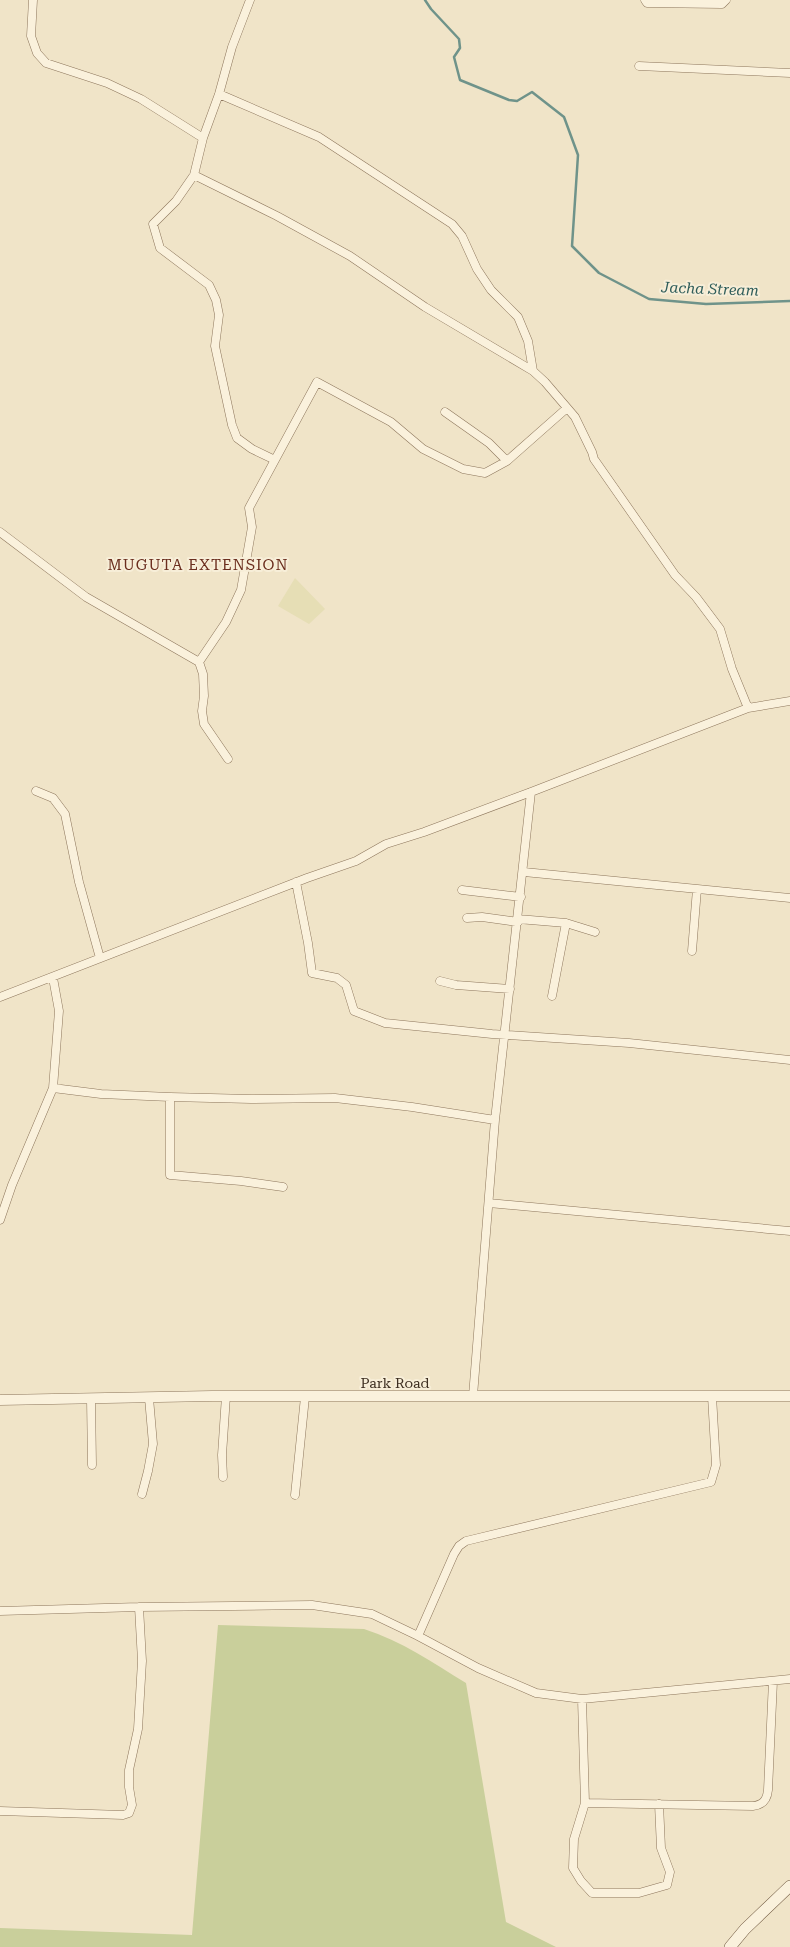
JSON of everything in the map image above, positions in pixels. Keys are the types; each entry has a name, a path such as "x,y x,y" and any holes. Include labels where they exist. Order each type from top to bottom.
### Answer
{"main road":[{"path":"730,1947 745,1929 790,1886"}],"street":[{"path":"32,0 31,36 37,53 46,63 107,83 140,99 203,138"},
{"path":"250,0 232,47 219,94 203,138 194,175 176,202 153,224 160,248 209,284 216,300 219,315 215,346 232,424 237,438 252,450 275,460"},
{"path":"645,0 647,2 722,4 726,0"},
{"path":"639,66 790,73"},
{"path":"219,94 319,137 452,224 462,236 477,269 491,290 518,317 528,341 533,371"},
{"path":"194,175 277,216 350,256 424,307 533,371 545,382 581,425 594,459 642,530 675,575 696,597 720,629 732,669 748,708"},
{"path":"199,662 226,622 239,596 252,527 249,508 317,382 391,422 423,449 463,470 485,473 507,461 567,408"},
{"path":"445,412 490,443 507,461"},
{"path":"0,532 86,597 199,662 203,674 204,696 202,711 204,724 228,760"},
{"path":"0,997 296,882 356,861 386,844 424,832 531,792 748,708 790,701"},
{"path":"36,791 53,798 65,814 82,894 100,958"},
{"path":"473,1396 495,1120 524,872 531,792"},
{"path":"524,872 790,898"},
{"path":"296,882 312,973 337,978 346,985 354,1011 386,1023 504,1035 620,1042 790,1060"},
{"path":"692,951 697,889"},
{"path":"462,890 521,897"},
{"path":"467,918 482,917 566,923 595,932"},
{"path":"552,996 566,923"},
{"path":"0,1220 12,1185 53,1088 59,1010 53,978"},
{"path":"440,981 456,985 510,989"},
{"path":"53,1088 101,1094 170,1097 251,1099 335,1098 412,1107 495,1120"},
{"path":"170,1097 170,1175 241,1181 283,1187"},
{"path":"489,1203 790,1231"},
{"path":"223,1477 222,1455 226,1396"},
{"name":"Park Road","path":"0,1400 226,1396 790,1396"},
{"path":"418,1636 454,1554 459,1546 466,1541 711,1482 716,1465 712,1396"},
{"path":"295,1494 301,1451 305,1397"},
{"path":"142,1494 152,1444 149,1398"},
{"path":"91,1399 92,1465"},
{"path":"0,1611 312,1604 372,1614 478,1668 536,1694 582,1699 790,1679"},
{"path":"0,1810 123,1815 129,1813 132,1805 129,1770 138,1729 142,1661 139,1607"},
{"path":"585,1803 753,1806 764,1802 768,1790 773,1681"},
{"path":"582,1699 585,1803 574,1839 573,1868 592,1893 639,1893 666,1885 670,1872 661,1848 659,1804"}],"shaded area":[{"path":"295,578 325,609 309,624 278,606"}],"green space":[{"path":"218,1625 364,1629 404,1646 466,1683 506,1922 556,1947 0,1947 0,1928 192,1935"}],"waterway":[{"name":"Jacha Stream","path":"425,0 459,39 460,48 454,57 460,80 509,100 517,101 532,92 564,117 578,155 572,246 599,273 649,299 706,304 790,301"}],"district":[{"name":"MUGUTA EXTENSION","path":"198,565"}]}
